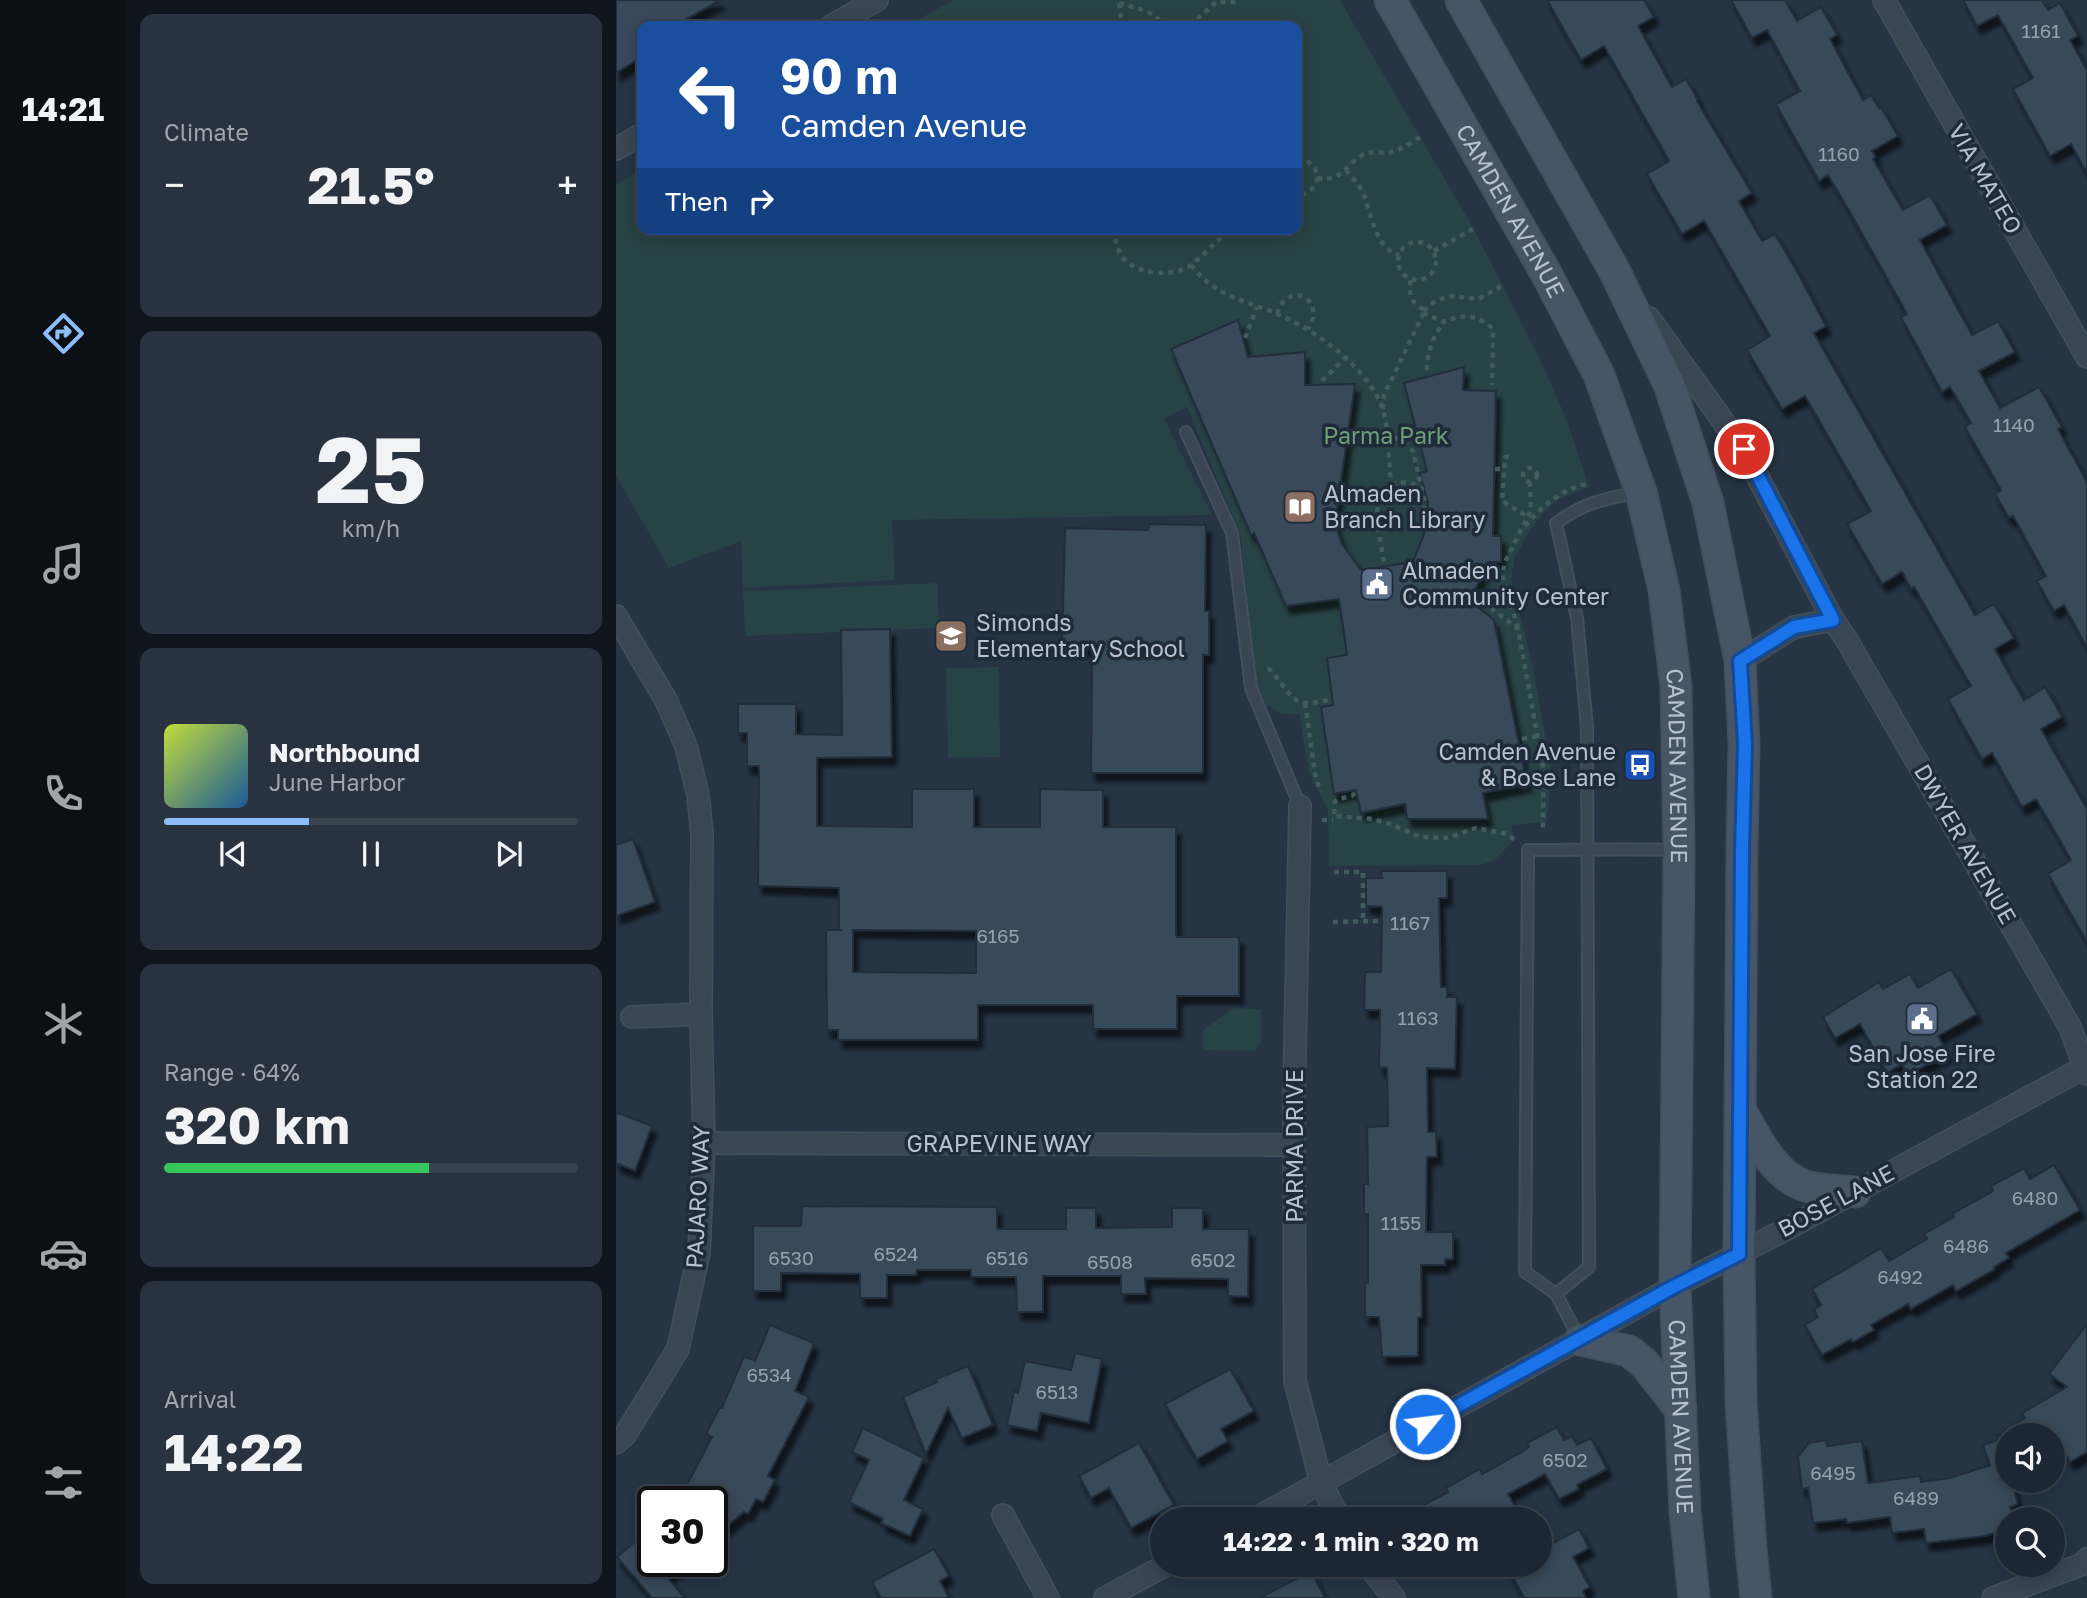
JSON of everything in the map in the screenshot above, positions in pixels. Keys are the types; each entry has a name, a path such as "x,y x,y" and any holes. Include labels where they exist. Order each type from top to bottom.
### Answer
{"main road":[{"name":"CAMDEN AVENUE","path":"1390,0 1547,275 1599,376 1641,492 1664,590 1676,687 1679,850 1675,1286 1685,1511 1694,1598"},
{"path":"1461,0 1614,270 1669,384 1708,503 1740,661 1745,744 1739,1254 1741,1402 1756,1598"},
{"path":"1740,1110 1774,1164 1788,1179 1808,1187 1855,1192"},
{"path":"1580,1340 1629,1351 1644,1363 1681,1410"}],"street":[{"path":"840,21 877,0"},
{"name":"VIA MATEO","path":"1884,0 2087,357"},
{"path":"616,149 637,137"},
{"name":"DWYER AVENUE","path":"1614,270 1744,449 1833,620 2070,1027 2086,1069"},
{"name":"PAJARO WAY","path":"616,616 666,700 686,746 698,795 702,834 701,1014 704,1143 699,1252 678,1349 625,1436 616,1443"},
{"path":"1740,661 1794,627 1833,620"},
{"name":"PARMA DRIVE","path":"1300,806 1294,1145 1295,1381 1321,1482 1333,1507"},
{"path":"632,1017 701,1014"},
{"name":"BOSE LANE","path":"1276,1507 1675,1286 2086,1069"},
{"name":"GRAPEVINE WAY","path":"704,1143 1294,1145"},
{"path":"1003,1515 1048,1598"},
{"path":"1993,1598 2083,1564 2087,1559"},
{"path":"1105,1598 1150,1574"},
{"path":"1377,1577 1394,1598"}],"lane":[{"path":"1186,432 1232,533 1251,688 1300,806"},
{"path":"1556,1294 1590,1267 1587,727 1577,618 1556,523 1596,500 1641,492"},
{"path":"1580,1340 1556,1294 1525,1272 1528,850 1679,850"}],"path":[{"path":"1196,21 1216,2 1236,0"},
{"path":"1121,21 1119,1 1147,11 1161,21"},
{"path":"1317,178 1336,177 1368,152 1390,153 1421,137"},
{"path":"1302,160 1314,167 1317,178 1312,189 1302,194"},
{"path":"1346,170 1363,194 1372,223 1380,237 1392,253 1399,255"},
{"path":"1434,251 1473,229"},
{"path":"1115,235 1121,255 1131,266 1142,270 1172,272 1191,265 1228,235"},
{"path":"1414,242 1426,243 1434,251 1436,264 1424,279 1411,279 1401,270 1399,255 1403,248 1414,242"},
{"path":"1191,265 1209,285 1221,292 1276,314 1326,341 1364,379 1383,410"},
{"path":"1411,279 1409,294 1412,300 1424,312 1444,322"},
{"path":"1391,484 1383,410 1384,396 1424,312 1438,300 1452,296 1478,299 1505,284"},
{"path":"1276,314 1289,297 1307,299 1314,308 1308,329"},
{"path":"1245,338 1257,307"},
{"path":"1427,370 1427,357 1433,338 1444,322 1470,315 1493,328 1492,385"},
{"path":"1322,381 1345,358"},
{"path":"1385,430 1412,451 1425,503 1423,514"},
{"path":"1509,457 1504,457 1502,501 1528,517"},
{"path":"1495,469 1504,469"},
{"path":"1384,562 1377,512 1378,497 1383,487 1391,484 1406,482 1421,487"},
{"path":"1531,483 1531,510 1505,562 1502,576 1518,629 1544,766 1542,850"},
{"path":"1475,596 1518,629"},
{"path":"1248,660 1263,664 1271,670 1296,700 1305,703 1329,700"},
{"path":"1305,703 1315,773 1321,795"},
{"path":"1522,739 1538,736"},
{"path":"1355,793 1335,801 1334,816 1381,821 1420,837 1448,838 1476,828 1507,834 1528,850"},
{"path":"1324,806 1324,820 1334,820"},
{"path":"1334,872 1363,872 1363,921"},
{"path":"1333,922 1379,921"}],"green space":[{"name":"Parma Park","path":"954,0 1340,0 1470,222 1537,353 1567,420 1589,487 1559,499 1545,511 1530,530 1515,557 1511,579 1533,667 1551,767 1547,822 1512,825 1512,842 1494,861 1479,865 1329,866 1328,810 1309,772 1299,714 1281,714 1266,704 1257,686 1240,533 1187,407 1164,419 1212,515 892,520 895,580 743,588 741,541 669,568 616,476 616,184 637,173 637,235 1302,235 1302,21 915,21"},
{"path":"937,583 939,628 745,636 743,591"},
{"path":"999,667 1000,757 948,758 946,668"},
{"path":"1234,1008 1261,1009 1261,1043 1254,1051 1203,1050 1203,1030"}],"building":[{"path":"616,0 721,0 683,21 637,21 637,60 616,73"},
{"path":"1547,0 1644,0 1654,17 1638,26 1672,87 1686,79 1752,193 1739,201 1762,241 1775,234 1799,275 1826,326 1814,333 1975,615 1994,604 2014,638 1995,649 2024,700 2045,687 2062,717 2041,729 2087,809 2087,942 2048,874 2071,860 2036,799 2022,807 1992,753 1982,759 1948,699 1971,686 1914,587 1911,589 1902,572 1882,584 1847,524 1871,511 1805,396 1782,409 1747,350 1770,336 1704,221 1682,234 1647,174 1669,161 1604,46 1581,60"},
{"path":"1731,0 1785,0 1797,21 1821,7 1837,35 1830,39 1863,100 1871,95 1898,136 1872,151 1876,157 1873,159 1903,210 1930,195 1947,225 1920,240 1972,335 1998,321 2015,352 1979,371 2000,408 2039,387 2062,427 2058,429 2087,482 2087,648 2064,605 2054,611 2037,581 2046,576 2013,516 2009,518 1995,494 2001,490 1965,427 1971,423 1950,387 1942,392 1901,317 1907,314 1851,214 1828,175 1819,181 1776,104 1800,91 1767,30 1752,38"},
{"path":"1963,0 2042,0 2048,10 2060,3 2078,36 2070,40 2087,70 2087,173 2071,144 2050,156 2013,89 2033,78 1998,15 1977,26"},
{"name":"Almaden Community Center","path":"1238,320 1248,357 1305,352 1305,385 1355,384 1335,523 1342,544 1361,570 1413,562 1424,534 1428,503 1420,473 1427,471 1404,383 1464,367 1463,390 1496,391 1493,536 1501,536 1501,562 1488,562 1470,601 1494,620 1527,784 1483,793 1488,819 1407,819 1405,804 1361,813 1356,790 1334,794 1321,707 1333,705 1327,658 1347,655 1339,599 1286,606 1254,533 1251,535 1171,349"},
{"path":"1149,524 1206,525 1205,611 1209,611 1209,655 1203,655 1203,773 1091,773 1092,648 1062,648 1065,528 1148,530"},
{"path":"890,629 892,757 817,758 817,826 912,827 912,789 974,789 974,827 1040,827 1040,789 1103,790 1103,827 1176,827 1177,937 1239,937 1239,996 1177,996 1177,1029 1093,1029 1093,1005 978,1005 978,1040 838,1040 838,1030 827,1030 826,930 839,930 839,888 758,886 759,766 747,766 747,733 738,733 738,704 796,704 796,734 842,735 841,630","holes":["853,930 976,931 976,973 853,972"]},
{"path":"633,839 655,902 616,916 616,845"},
{"path":"1381,871 1447,871 1447,898 1439,898 1441,987 1447,987 1447,997 1457,997 1455,1069 1427,1068 1428,1132 1436,1132 1437,1157 1427,1157 1426,1232 1453,1232 1453,1259 1445,1259 1445,1265 1421,1265 1422,1317 1418,1318 1418,1356 1382,1357 1379,1317 1365,1317 1365,1283 1368,1283 1368,1214 1364,1214 1364,1184 1368,1184 1367,1127 1388,1126 1387,1068 1379,1067 1380,1010 1364,1010 1365,972 1381,972 1382,907 1366,906 1366,878 1382,878"},
{"name":"San Jose Fire Station 22","path":"1951,969 1977,1014 1938,1036 1948,1053 1908,1075 1902,1064 1887,1073 1860,1024 1835,1038 1823,1017 1879,982 1883,989 1910,974 1918,988"},
{"path":"616,1112 652,1126 635,1171 616,1163"},
{"path":"2054,1165 2080,1210 2006,1253 2009,1258 1994,1267 1995,1269 1956,1291 1953,1285 1911,1309 1908,1304 1871,1325 1874,1330 1822,1355 1805,1325 1818,1317 1814,1310 1821,1305 1812,1289 1881,1248 1889,1261 1927,1239 1924,1234 1954,1217 1952,1214 1993,1191 1991,1186 2024,1168 2030,1179"},
{"path":"802,1206 997,1207 997,1229 1066,1229 1066,1208 1096,1208 1096,1228 1172,1227 1172,1208 1203,1208 1203,1229 1249,1229 1248,1297 1228,1296 1228,1279 1145,1278 1146,1294 1121,1294 1121,1276 1043,1276 1043,1312 1017,1312 1016,1277 971,1277 971,1270 917,1270 916,1275 887,1275 887,1298 860,1298 860,1274 781,1273 781,1291 753,1291 753,1226 801,1226"},
{"path":"2087,1324 2087,1452 2070,1462 2065,1453 2065,1423 2017,1423 2025,1418 2022,1413 2067,1387 2049,1374"},
{"path":"770,1325 814,1343 795,1391 809,1397 768,1476 775,1480 763,1502 756,1499 748,1514 744,1512 728,1526 728,1486 686,1486 712,1437 706,1434 720,1407 722,1408 744,1356 755,1361"},
{"path":"1075,1353 1102,1359 1089,1423 1041,1413 1037,1431 1007,1425 1014,1391 1018,1393 1025,1361 1071,1370"},
{"path":"968,1366 993,1425 962,1438 948,1408 926,1454 903,1397"},
{"path":"1230,1369 1254,1411 1221,1429 1228,1441 1197,1459 1165,1404"},
{"path":"1557,1427 1564,1440 1572,1436 1577,1445 1591,1438 1607,1469 1577,1485 1579,1489 1559,1499 1545,1474 1508,1494 1515,1507 1420,1507 1448,1492 1446,1488 1480,1469 1482,1474 1522,1452 1529,1447 1527,1443"},
{"path":"863,1428 924,1458 904,1500 923,1509 910,1536 881,1523 883,1519 849,1502 869,1460 852,1452"},
{"path":"1826,1440 1827,1446 1862,1441 1868,1483 1920,1476 1921,1482 1950,1478 1990,1465 1983,1445 1995,1441 1995,1493 2015,1493 2018,1504 1995,1507 1995,1533 1926,1543 1924,1529 1892,1533 1890,1517 1847,1523 1846,1519 1813,1523 1808,1488 1802,1489 1798,1457 1809,1443"},
{"path":"1139,1443 1174,1505 1150,1507 1150,1518 1131,1528 1109,1488 1091,1498 1079,1476"},
{"path":"1579,1529 1589,1548 1573,1557 1590,1587 1583,1591 1586,1598 1524,1598 1513,1577 1552,1577 1552,1544"},
{"path":"637,1540 637,1577 667,1577 685,1598 652,1598 617,1557"},
{"path":"934,1549 949,1576 940,1581 949,1598 881,1598 872,1582"},
{"path":"1300,1577 1314,1577 1325,1598 1260,1598"}],"place":[{"name":"Almaden Branch Library","path":"1300,507"},
{"name":"Almaden Community Center","path":"1377,584"},
{"name":"Simonds Elementary School","path":"951,636"},
{"name":"Camden Avenue & Bose Lane","path":"1640,765"},
{"name":"San Jose Fire Station 22","path":"1922,1019"}],"route":[{"path":"1425,1424 1675,1286 1739,1254 1745,744 1740,661 1794,627 1833,620 1744,449"}]}
